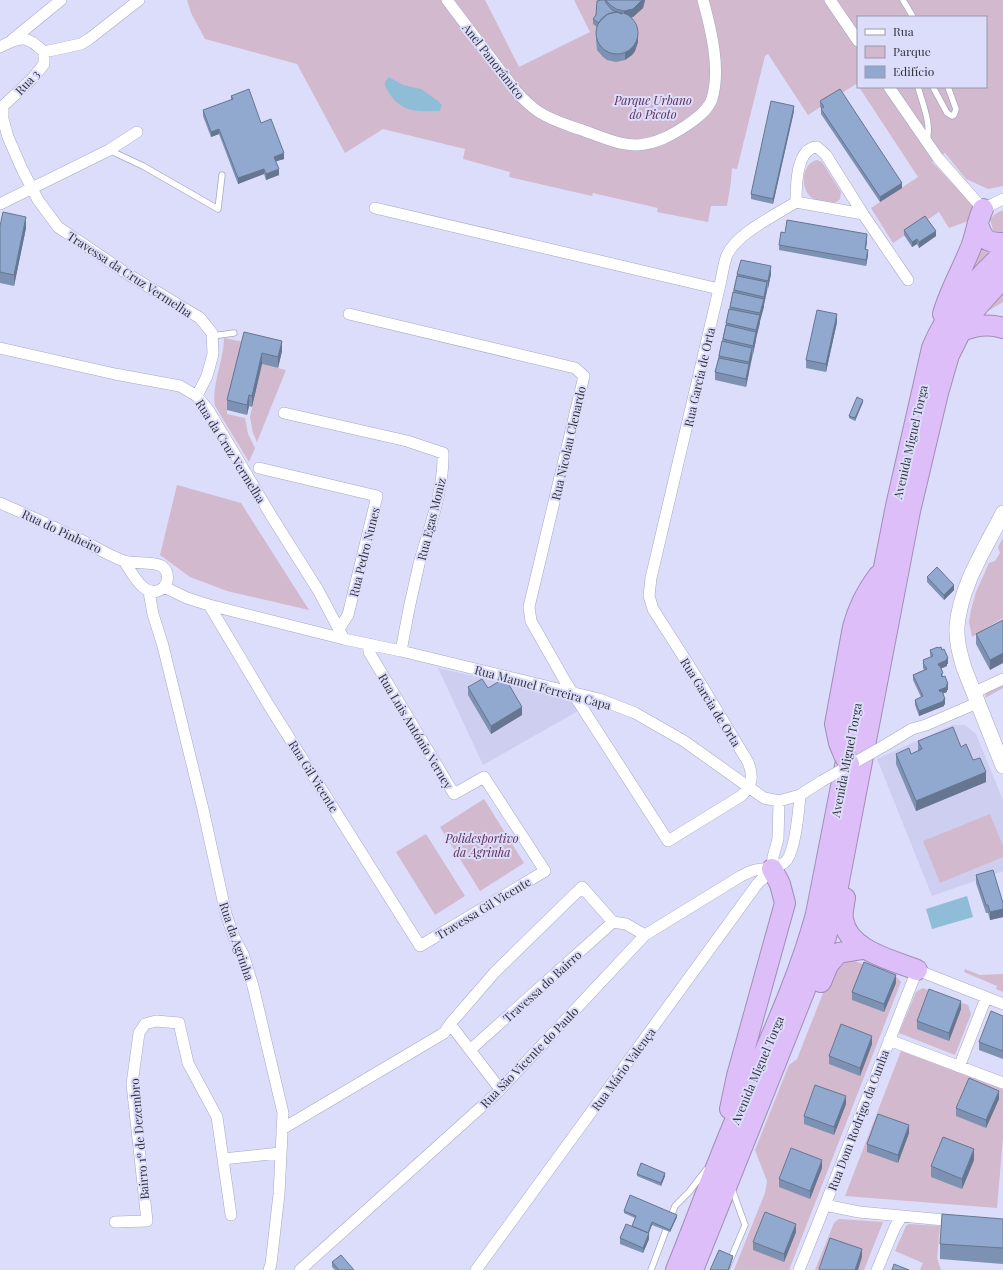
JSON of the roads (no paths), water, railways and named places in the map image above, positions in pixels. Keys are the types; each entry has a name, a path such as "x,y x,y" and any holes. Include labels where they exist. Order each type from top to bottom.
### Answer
{"highway":[{"path":"980,216 980,233 984,238 997,243 1003,243"},
{"path":"939,331 946,305 971,247 980,216"},
{"name":"Avenida Miguel Torga","path":"676,1270 721,1152 786,1001 811,934 896,506 932,348 939,331 960,300 1003,254"},
{"name":"Avenida Miguel Torga","path":"693,1270 826,937 835,902 919,472 943,374 949,355 961,331 976,307 1003,278"},
{"path":"961,331 984,325 995,325 1003,328"},
{"path":"848,761 839,743 835,724 853,627 856,614 863,598 884,568"},
{"path":"847,837 851,864 842,917 845,928 855,941 864,948 917,970"},
{"path":"721,1152 737,1076 785,904 780,884 772,869"},
{"path":"782,1050 797,1039 828,965 838,953 864,948"}],"street":[{"path":"5,45 61,0"},
{"path":"5,45 25,38 35,42 44,52 81,44 89,40 139,0"},
{"name":"Anel Panorâmico","path":"447,0 515,90 538,112 551,119 604,138 624,144 637,145 651,143 678,131 705,110 711,100 714,90 715,62 709,20 703,0"},
{"path":"830,0 857,40"},
{"name":"Rua 3","path":"38,200 8,137 3,119 3,106 33,78 44,64 44,52"},
{"path":"890,88 926,142 980,216 1003,199"},
{"path":"0,204 109,150 137,132"},
{"path":"863,214 796,202 797,175 803,156 807,150 817,148 826,156 908,280"},
{"name":"Travessa da Cruz Vermelha","path":"38,200 58,227 129,275 200,318 212,336"},
{"name":"Rua Garcia de Orta","path":"750,788 752,771 748,762 653,609 649,596 651,578 728,255 735,243 745,234 796,202"},
{"path":"375,208 719,289"},
{"name":"Rua Nicolau Clenardo","path":"349,314 575,368 584,376 529,607 531,621 573,692"},
{"path":"198,396 207,376 213,354 212,336"},
{"name":"Rua da Cruz Vermelha","path":"0,348 115,374 180,386 198,396 209,411 272,517 318,590 344,639"},
{"name":"Rua Egas Moniz","path":"284,413 407,441 443,453 443,469 434,511 419,564 401,651"},
{"name":"Rua Pedro Nunes","path":"259,468 377,496 348,615 339,629"},
{"name":"Rua do Pinheiro","path":"0,503 124,561 158,564 164,568 167,574 168,579 164,587"},
{"path":"1002,517 972,572 962,602 957,626 959,652 975,698 1003,766"},
{"name":"Rua do Pinheiro","path":"124,561 143,588 150,592"},
{"path":"139,582 139,572 147,564"},
{"path":"150,592 155,592 164,587"},
{"name":"Rua Manuel Ferreira Capa","path":"164,587 187,598 209,605 344,639 401,651 599,699 635,713 684,741 764,798 779,801"},
{"name":"Rua da Agrinha","path":"150,592 153,614 163,646 200,795 226,914 234,937 243,954 253,986 283,1113 279,1194 271,1264 269,1270"},
{"name":"Rua Gil Vicente","path":"209,605 268,704 420,946"},
{"name":"Rua Luis António Verney","path":"369,644 369,652 454,794 484,777 545,871"},
{"path":"772,869 773,857 778,839 779,801 800,795 822,781 848,761 882,747 912,729 926,725 975,698 1003,679"},
{"path":"573,692 668,841 741,796 750,788"},
{"name":"Rua Mário Valença","path":"476,1270 758,883 772,869 786,862 790,854 799,813 800,795"},
{"name":"Rua São Vicente do Paulo","path":"300,1270 500,1089 645,935 751,870 761,868 772,869"},
{"name":"Travessa Gil Vicente","path":"420,946 545,871"},
{"path":"282,1129 444,1034 450,1024 495,972 582,888 613,922 626,924 645,935"},
{"name":"Travessa do Bairro","path":"470,1050 613,922"},
{"path":"917,970 1003,1004"},
{"name":"Rua Dom Rodrigo da Cunha","path":"798,1270 917,970"},
{"path":"959,1067 986,998"},
{"name":"Bairro 1º de Dezembro","path":"115,1222 147,1221 132,1084 139,1032 145,1024 156,1021 179,1023 188,1063 217,1116 224,1159"},
{"path":"450,1024 500,1089"},
{"path":"890,1040 1003,1083"},
{"path":"231,1215 224,1159 280,1153"},
{"path":"825,1205 859,1212 965,1222"},
{"path":"877,1270 895,1227 902,1216"}],"lane":[{"path":"903,0 912,16"},
{"path":"918,88 928,125 928,138 926,142"},
{"path":"934,88 947,113 952,116 954,115 956,109 948,88"},
{"path":"109,150 143,166 218,208 222,175"},
{"path":"212,336 234,333"},
{"path":"651,1270 675,1206 689,1192 721,1152"},
{"path":"726,1270 745,1225 735,1199 730,1180"}],"park label":[{"name":"Parque Urbano do Picoto","path":"653,107"},
{"name":"Polidesportivo da Agrinha","path":"482,845"}]}
